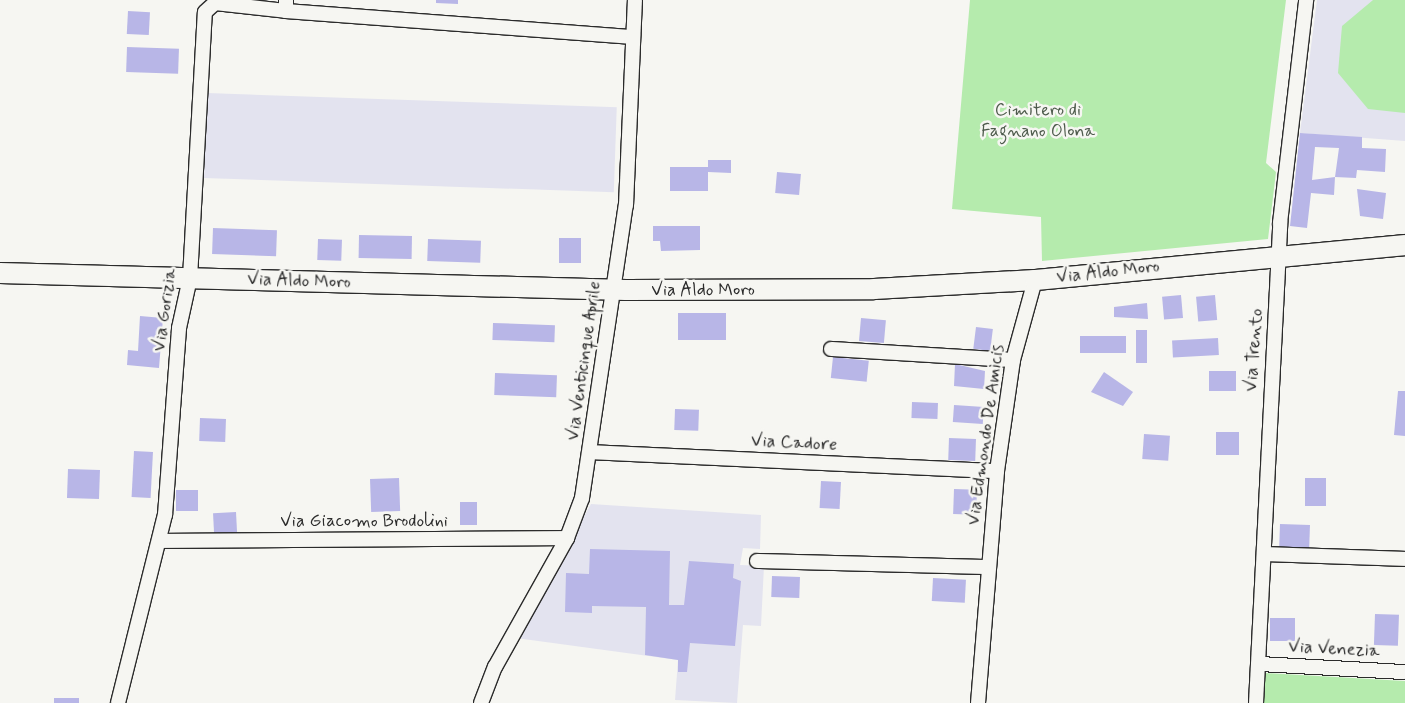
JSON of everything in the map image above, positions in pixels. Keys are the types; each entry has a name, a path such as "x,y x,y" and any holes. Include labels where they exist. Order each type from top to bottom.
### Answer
{"main road":[{"name":"Via Aldo Moro","path":"0,273 613,290 865,290 1035,280 1405,244"}],"street":[{"name":"Via Venticinque Aprile","path":"481,703 495,667 567,538 582,498 629,169 635,0"},
{"name":"Via Trento","path":"1256,703 1260,664 1281,210 1306,0"},
{"name":"Via Gorizia","path":"118,703 161,541 180,328 190,278 206,2 286,5 633,37"},
{"name":"Via Edmondo De Amicis","path":"978,703 987,567 997,471 1013,360 1035,280"},
{"path":"831,349 1013,360"},
{"name":"Via Cadore","path":"590,452 997,471"},
{"name":"Via Giacomo Brodolini","path":"161,541 567,538"},
{"path":"1264,554 1405,559"},
{"path":"757,561 987,567"},
{"name":"Via Venezia","path":"1260,664 1405,672"}],"shaded area":[{"path":"1317,0 1405,0 1405,141 1300,133"},
{"path":"207,93 617,107 614,192 204,178"},
{"path":"591,504 761,515 760,549 743,548 740,565 764,566 761,626 743,625 737,703 675,700 678,660 516,638"}],"green space":[{"name":"Cimitero di Fagnano Olona","path":"970,0 1286,0 1266,163 1276,172 1268,239 1042,261 1041,217 952,209"},
{"path":"1373,0 1405,0 1405,113 1368,109 1338,73 1342,26"},
{"path":"1265,673 1405,681 1405,703 1262,703"}],"building":[{"path":"436,0 458,0 458,4 436,3"},
{"path":"128,11 150,12 149,35 127,34"},
{"path":"127,47 179,49 178,74 126,72"},
{"path":"1300,133 1362,137 1362,148 1386,149 1385,172 1357,170 1356,178 1335,177 1334,195 1311,193 1307,228 1290,226","holes":["1315,147 1339,148 1335,177 1312,180"]},
{"path":"708,160 731,160 731,173 708,172 708,191 670,191 670,167 708,167"},
{"path":"777,172 801,174 799,195 775,193"},
{"path":"1357,189 1386,193 1383,219 1360,216"},
{"path":"653,226 700,226 700,250 661,251 660,241 653,241"},
{"path":"213,228 277,230 276,256 212,254"},
{"path":"359,235 412,236 412,259 359,258"},
{"path":"559,238 581,238 581,263 559,263"},
{"path":"318,239 342,240 341,261 317,260"},
{"path":"428,239 481,241 480,263 427,261"},
{"path":"1181,295 1183,318 1164,320 1162,297"},
{"path":"1215,295 1217,320 1198,322 1196,297"},
{"path":"1147,303 1148,319 1114,317 1114,307"},
{"path":"678,313 726,313 726,340 678,340"},
{"path":"140,316 163,318 159,368 127,365 128,350 138,351"},
{"path":"861,318 886,320 884,343 859,341"},
{"path":"493,323 555,325 554,342 492,340"},
{"path":"976,327 993,329 990,351 973,349"},
{"path":"1136,330 1147,330 1147,363 1136,363"},
{"path":"1080,336 1126,336 1126,353 1080,353"},
{"path":"1218,338 1219,355 1173,357 1172,340"},
{"path":"833,357 869,361 867,382 831,378"},
{"path":"955,364 985,371 984,389 954,386"},
{"path":"1209,371 1236,371 1236,391 1209,391"},
{"path":"1104,372 1133,392 1123,406 1091,392"},
{"path":"495,373 557,375 556,397 494,395"},
{"path":"1398,391 1405,391 1405,436 1394,435"},
{"path":"912,402 938,403 937,419 911,418"},
{"path":"954,405 984,407 983,424 953,422"},
{"path":"675,409 699,410 698,431 674,430"},
{"path":"200,418 226,419 225,442 199,441"},
{"path":"1216,432 1239,432 1239,455 1216,455"},
{"path":"1144,434 1170,436 1168,461 1142,459"},
{"path":"949,438 976,439 975,461 948,460"},
{"path":"134,451 153,452 151,498 132,497"},
{"path":"68,469 100,470 99,499 67,498"},
{"path":"399,478 400,511 371,512 370,479"},
{"path":"1305,478 1326,478 1326,506 1305,506"},
{"path":"821,481 841,482 840,509 820,508"},
{"path":"954,489 977,490 976,515 953,514"},
{"path":"176,490 198,490 198,511 176,511"},
{"path":"460,502 477,502 477,525 460,525"},
{"path":"236,512 237,533 214,534 213,513"},
{"path":"1280,524 1310,525 1309,549 1279,548"},
{"path":"590,549 670,551 669,605 684,605 689,561 734,564 733,578 741,581 735,646 690,643 687,672 678,672 678,660 645,655 646,607 592,606 592,613 565,612 566,573 589,574"},
{"path":"772,576 800,577 799,598 771,597"},
{"path":"933,578 966,580 965,603 932,601"},
{"path":"1375,614 1399,615 1398,646 1374,645"},
{"path":"1270,618 1295,618 1295,641 1270,641"},
{"path":"54,698 79,698 79,703 54,703"}]}
